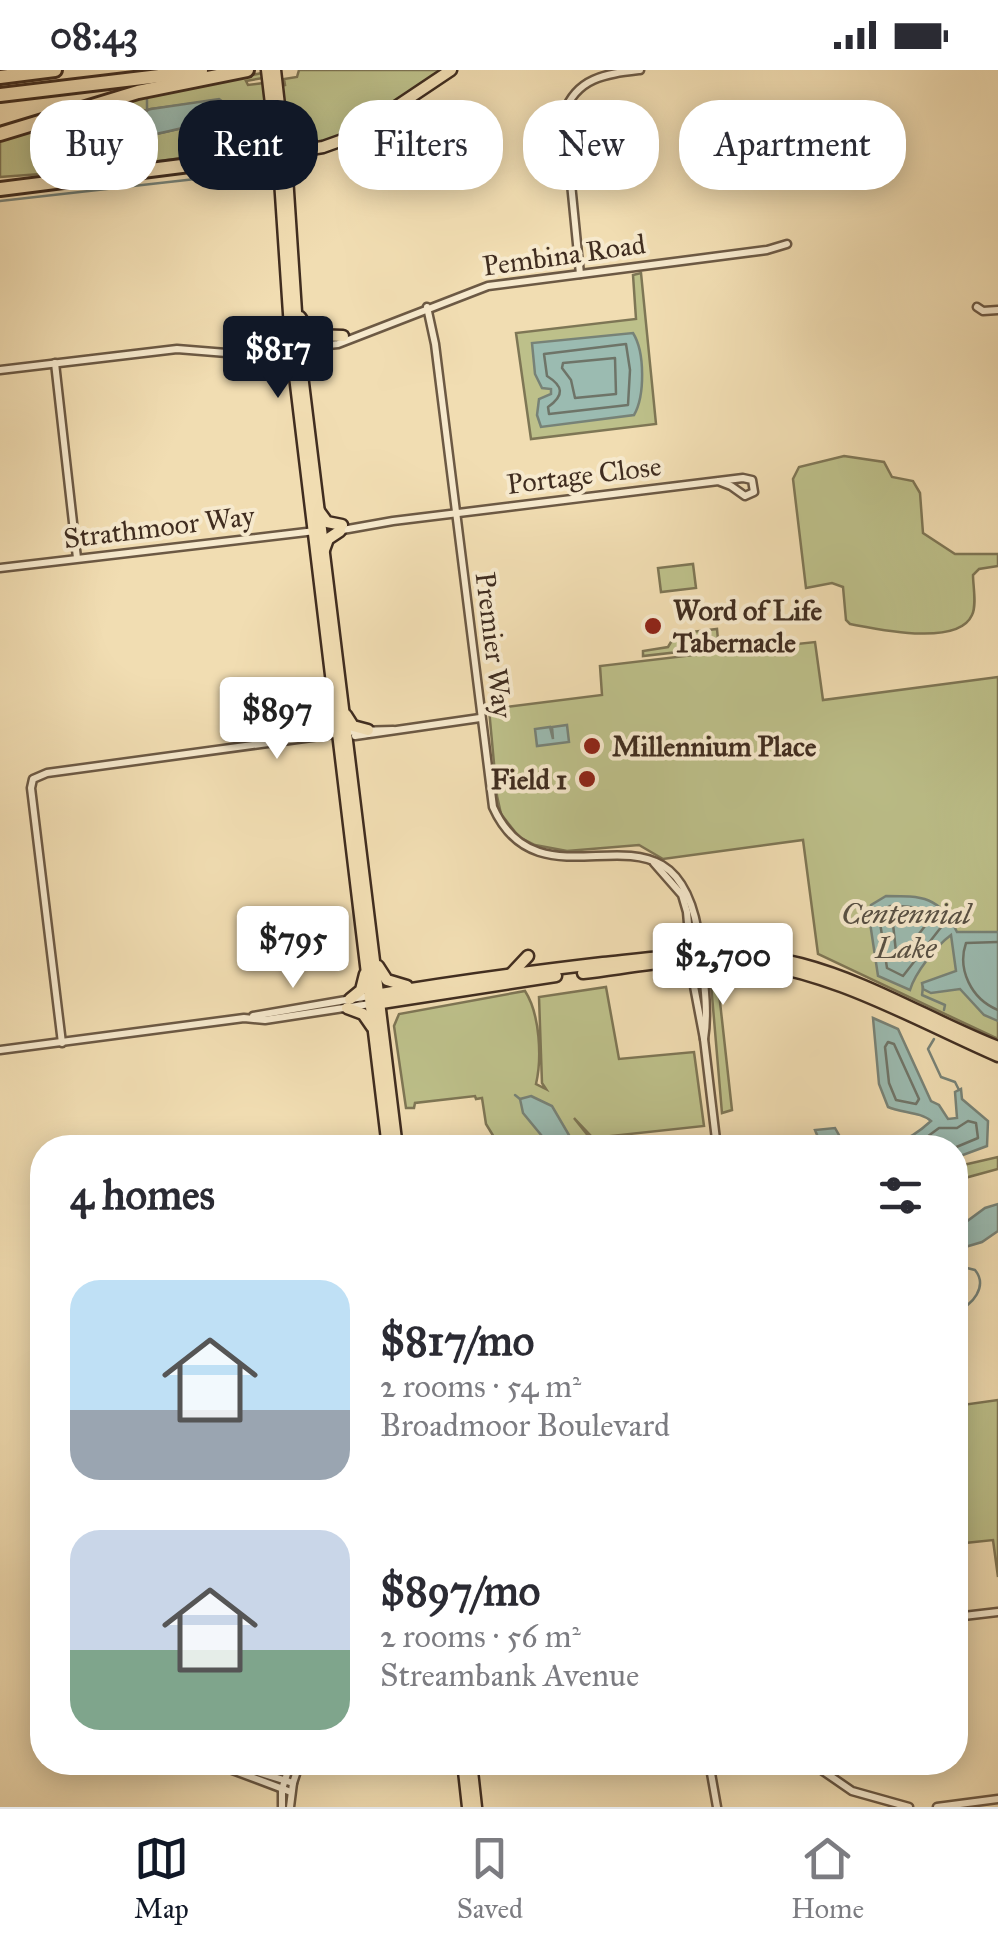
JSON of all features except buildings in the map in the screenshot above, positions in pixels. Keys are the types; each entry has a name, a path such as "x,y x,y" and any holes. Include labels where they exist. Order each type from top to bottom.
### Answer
{"highway":[{"path":"0,76 55,70"},
{"path":"0,95 207,70"},
{"path":"0,134 138,92 247,70"},
{"path":"0,181 30,179"},
{"path":"0,189 30,185"}],"main road":[{"path":"318,147 351,137 451,70"},
{"path":"272,75 275,100"},
{"path":"285,190 295,345 349,760 387,1135"},
{"path":"285,190 295,345 371,963 361,990 349,1004 366,1016 380,1037 389,1068 396,1135"},
{"path":"294,294 304,326 312,336 349,336"},
{"path":"318,509 327,522 341,528 328,539 323,551"},
{"path":"343,709 353,726 368,733"},
{"path":"349,760 355,742 368,733"},
{"path":"375,1000 672,959 694,933 720,957 782,967 839,984 998,1056"},
{"path":"511,974 532,956 555,969"},
{"path":"371,963 396,985 697,957 782,960 827,972 998,1047"},
{"path":"672,959 698,978 720,957"},
{"path":"375,1000 438,984"},
{"path":"380,1037 395,1009 457,990"},
{"path":"375,1000 384,1059 389,1068"},
{"path":"468,1775 472,1807"}],"street":[{"path":"580,274 564,113 574,94 592,78 640,70"},
{"name":"Pembina Road","path":"0,370 177,349 230,351 338,344 349,336 488,286 767,250 787,244"},
{"name":"Premier Way","path":"427,307 435,344 493,808 507,832 522,845 554,858 618,854 652,861 676,874 694,910 715,1135"},
{"path":"977,307 998,310"},
{"path":"55,363 77,558"},
{"name":"Portage Close","path":"360,526 718,481 748,479 755,488 744,496 718,481"},
{"name":"Strathmoor Way","path":"0,568 360,526"},
{"path":"62,1043 33,779 48,773 481,718"},
{"path":"0,1050 375,1000"},
{"path":"968,1615 998,1612"},
{"path":"253,1775 288,1786"},
{"path":"260,1775 288,1786"},
{"path":"282,1807 289,1775"},
{"path":"290,1807 288,1786 294,1775"},
{"path":"712,1775 718,1807"},
{"path":"829,1775 852,1791 909,1807"},
{"path":"940,1807 998,1799"}],"green space":[{"path":"299,70 446,70 404,100 338,100 338,138 318,145 318,100 283,100 284,79 297,77"},
{"path":"262,73 263,78 246,81 248,85 264,83 267,100 178,100 178,105 158,108 158,100 130,100"},
{"path":"178,129 178,159 158,161 158,134"},
{"path":"30,131 30,175 0,177 0,140"},
{"path":"641,273 656,424 531,439 516,333 636,319 633,275"},
{"path":"844,456 884,462 892,477 913,481 920,493 923,533 955,554 998,554 998,566 979,569 973,575 975,601 972,615 964,625 951,631 916,633 850,624 846,620 843,587 832,583 806,588 793,479 799,467"},
{"path":"693,564 696,588 661,592 658,568"},
{"path":"717,629 719,651 695,655 815,642 823,700 998,677 998,1039 818,954 803,840 663,859 639,845 567,851 535,845 519,837 501,814 489,709 602,695 600,666 694,655 691,632"},
{"path":"689,635 691,647 687,651 643,656 643,651 668,647 674,637"},
{"path":"711,984 719,993 732,1110 722,1113"},
{"path":"606,987 619,1059 694,1052 704,1126 590,1135 574,1118 587,1135 493,1135 486,1124 482,1098 415,1103 414,1108 406,1108 394,1026 399,1014 525,991 538,1036 536,1084 546,1089 542,1083 539,997"},
{"path":"998,1157 998,1169 968,1177 968,1164"},
{"path":"998,1400 998,1577 993,1540 968,1543 968,1404"}],"water":[{"path":"178,105 178,129 158,134 158,108"},
{"path":"633,333 642,374 634,415 541,427 537,415 539,399 551,394 551,389 542,388 535,374 532,343"},
{"path":"567,725 569,742 537,746 535,729 550,727 553,739 552,727"},
{"name":"Centennial Lake","path":"886,896 929,900 944,911 957,932 998,932 998,1021 984,1015 960,989 931,993 923,989 922,983 956,971 951,935 927,960 910,990 878,976 869,916 871,905"},
{"path":"873,1018 898,1029 931,1101 939,1105 948,1119 957,1118 955,1092 961,1089 962,1099 988,1121 987,1146 968,1153 968,1135 913,1135 931,1121 888,1107 879,1084"},
{"path":"531,1096 552,1106 569,1135 541,1135 523,1113 520,1099"},
{"path":"835,1128 839,1135 817,1135 815,1130"},
{"path":"998,1204 998,1231 968,1246 968,1221"}],"waterway":[{"path":"147,94 147,100"},
{"path":"0,201 178,181"},
{"path":"923,987 922,995 945,1005 944,1010"},
{"path":"934,1039 928,1049 941,1077 955,1082 959,1090"},
{"path":"515,1095 520,1099"},
{"path":"968,1268 975,1270 980,1282 977,1295 968,1304"}],"place":[{"name":"Word of Life Tabernacle","path":"653,626"},
{"name":"Millennium Place","path":"592,746"},
{"name":"Field 1","path":"587,779"}]}
